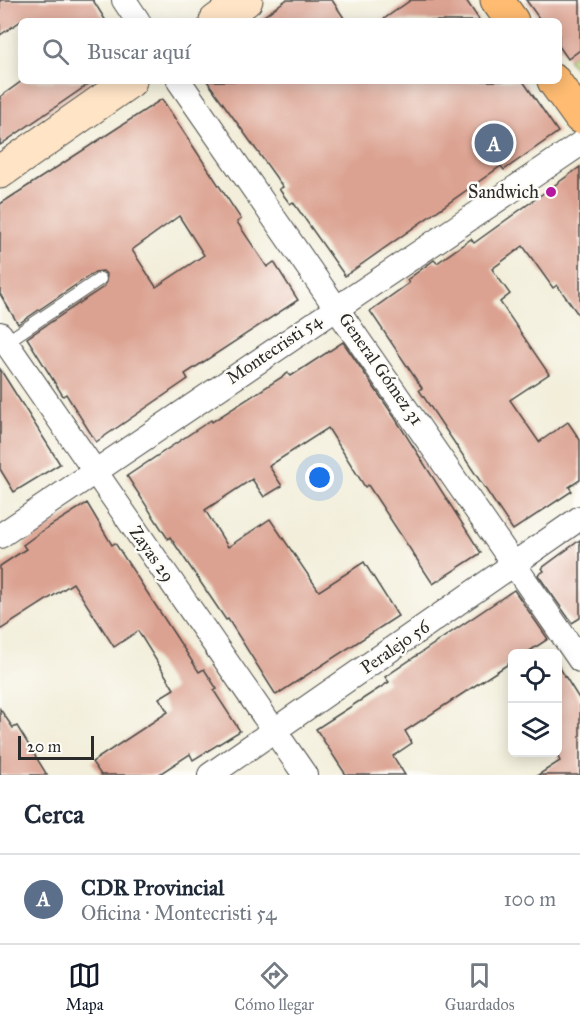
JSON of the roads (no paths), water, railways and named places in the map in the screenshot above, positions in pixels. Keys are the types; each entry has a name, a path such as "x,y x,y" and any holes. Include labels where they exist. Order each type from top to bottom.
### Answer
{"main road":[{"path":"220,18 246,0"},
{"path":"497,0 510,18"},
{"path":"0,172 126,84"},
{"path":"556,84 580,117"}],"street":[{"path":"124,0 136,18"},
{"name":"General Gómez 31","path":"181,84 580,660"},
{"name":"Montecristi 54","path":"0,536 337,306 580,144"},
{"name":"Zayas 29","path":"3,338 305,775"},
{"name":"Peralejo 56","path":"210,775 580,518"}],"lane":[{"path":"3,338 100,279"}],"place":[{"name":"CDR Provincial","path":"494,143"},
{"name":"Sandwich","path":"551,192"}]}
